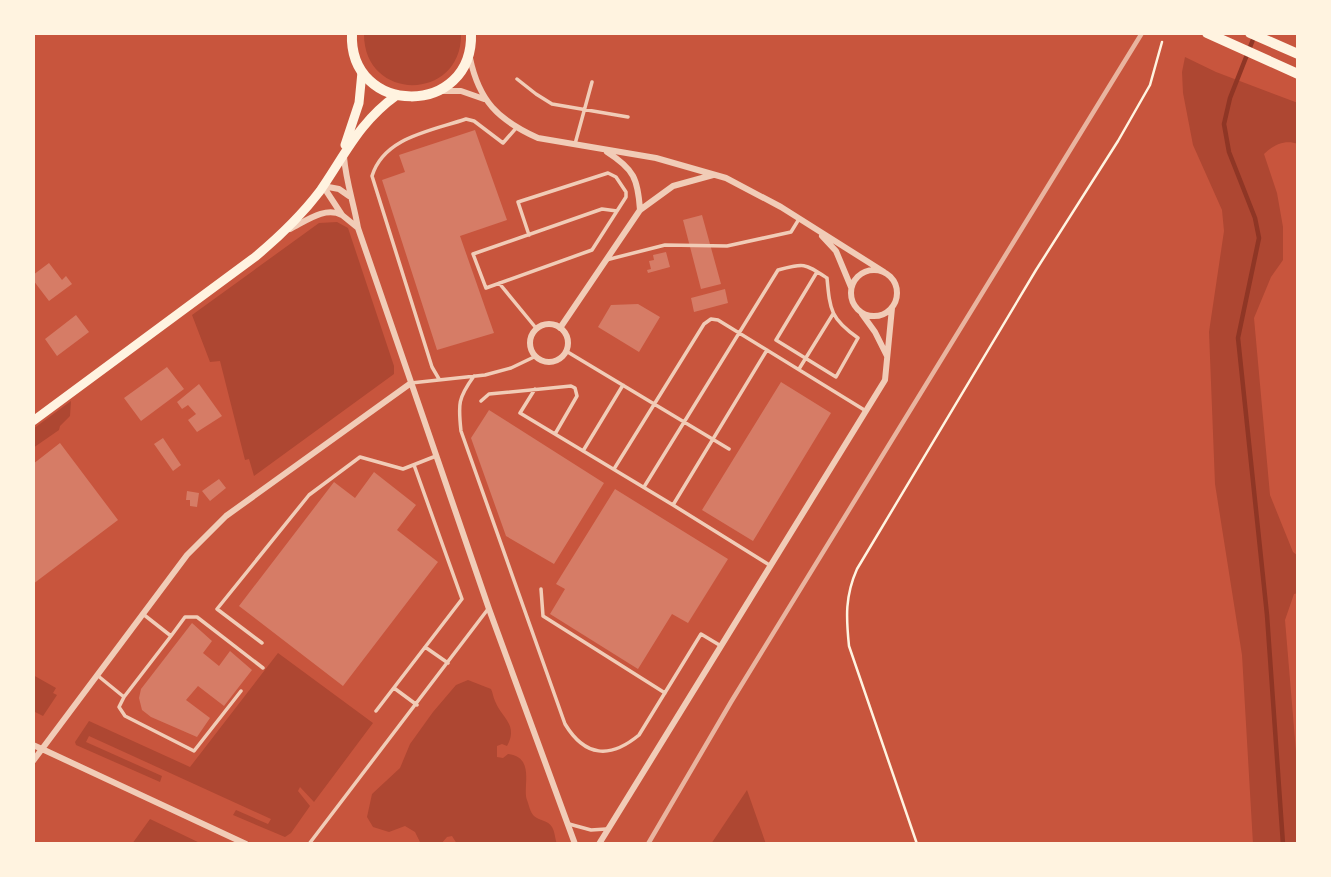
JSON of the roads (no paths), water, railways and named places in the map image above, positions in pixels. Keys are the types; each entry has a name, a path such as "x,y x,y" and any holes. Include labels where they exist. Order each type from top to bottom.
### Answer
{"main road":[{"path":"349,36 362,72 379,88 397,95 414,97 438,91 457,76 469,54 471,33"},
{"path":"1206,33 1298,74"},
{"path":"1250,33 1298,54"},
{"path":"343,152 359,103 362,72"},
{"path":"33,421 255,257 281,234 307,207 343,152 379,108 397,95"}],"street":[{"path":"469,54 475,82 484,100"},
{"path":"438,91 461,92 484,100 517,127 538,138 656,158 726,177 884,272 894,279 898,291 892,308 885,380 599,844"},
{"path":"603,149 625,163 632,172 639,193 640,210"},
{"path":"343,152 349,196 354,205 358,229 489,609 575,844"},
{"path":"560,328 640,210 673,186 715,175"},
{"path":"323,186 339,189 349,196"},
{"path":"323,186 342,215"},
{"path":"281,234 326,212 338,212 358,229"},
{"path":"816,229 836,251 851,289 852,301 875,332 888,358"},
{"path":"851,289 856,278 866,271 884,272"},
{"path":"859,311 877,316 892,308"},
{"path":"548,324 560,328 567,338 566,351 558,360 552,362 539,360 531,351 530,339 536,328 548,324"},
{"path":"33,761 187,555 226,516 411,383"},
{"path":"33,746 246,844"}],"lane":[{"path":"517,79 552,104 628,117"},
{"path":"575,146 593,82"},
{"path":"439,379 432,367 372,176 381,157 400,142 466,119 474,121 503,143 517,127"},
{"path":"529,235 518,202 608,173 616,177 626,192 626,197 592,250 486,288 473,254 529,235 602,209 617,211"},
{"path":"606,260 665,245 727,246 791,232 799,219"},
{"path":"644,487 778,270 807,265 827,278 833,314 840,324 858,338 836,377 776,340 817,272"},
{"path":"499,283 536,328"},
{"path":"799,370 833,314"},
{"path":"614,469 704,324 711,319 718,320 740,333 866,411"},
{"path":"673,505 767,350"},
{"path":"566,351 729,449"},
{"path":"411,383 511,369 534,356"},
{"path":"474,376 461,394 461,431 565,724 573,737 592,750 608,752 620,749 639,735 701,634 721,646"},
{"path":"583,451 623,385"},
{"path":"481,401 489,394 571,386 577,396 555,434"},
{"path":"535,390 520,413 771,566"},
{"path":"262,643 217,609 309,495 360,457 404,469 436,456"},
{"path":"376,711 462,599 414,465"},
{"path":"541,589 543,616 665,693"},
{"path":"309,844 489,609"},
{"path":"144,614 171,636"},
{"path":"241,691 194,751 125,716 119,707 185,618 197,617 263,668"},
{"path":"425,647 448,663"},
{"path":"97,675 124,697"},
{"path":"394,688 417,705"},
{"path":"567,822 592,830 608,829"}],"waterway":[{"path":"1254,37 1230,98 1224,124 1229,152 1255,218 1259,238 1238,338 1267,615 1283,844"}],"railway":[{"path":"648,844 731,702 1142,33"}]}
